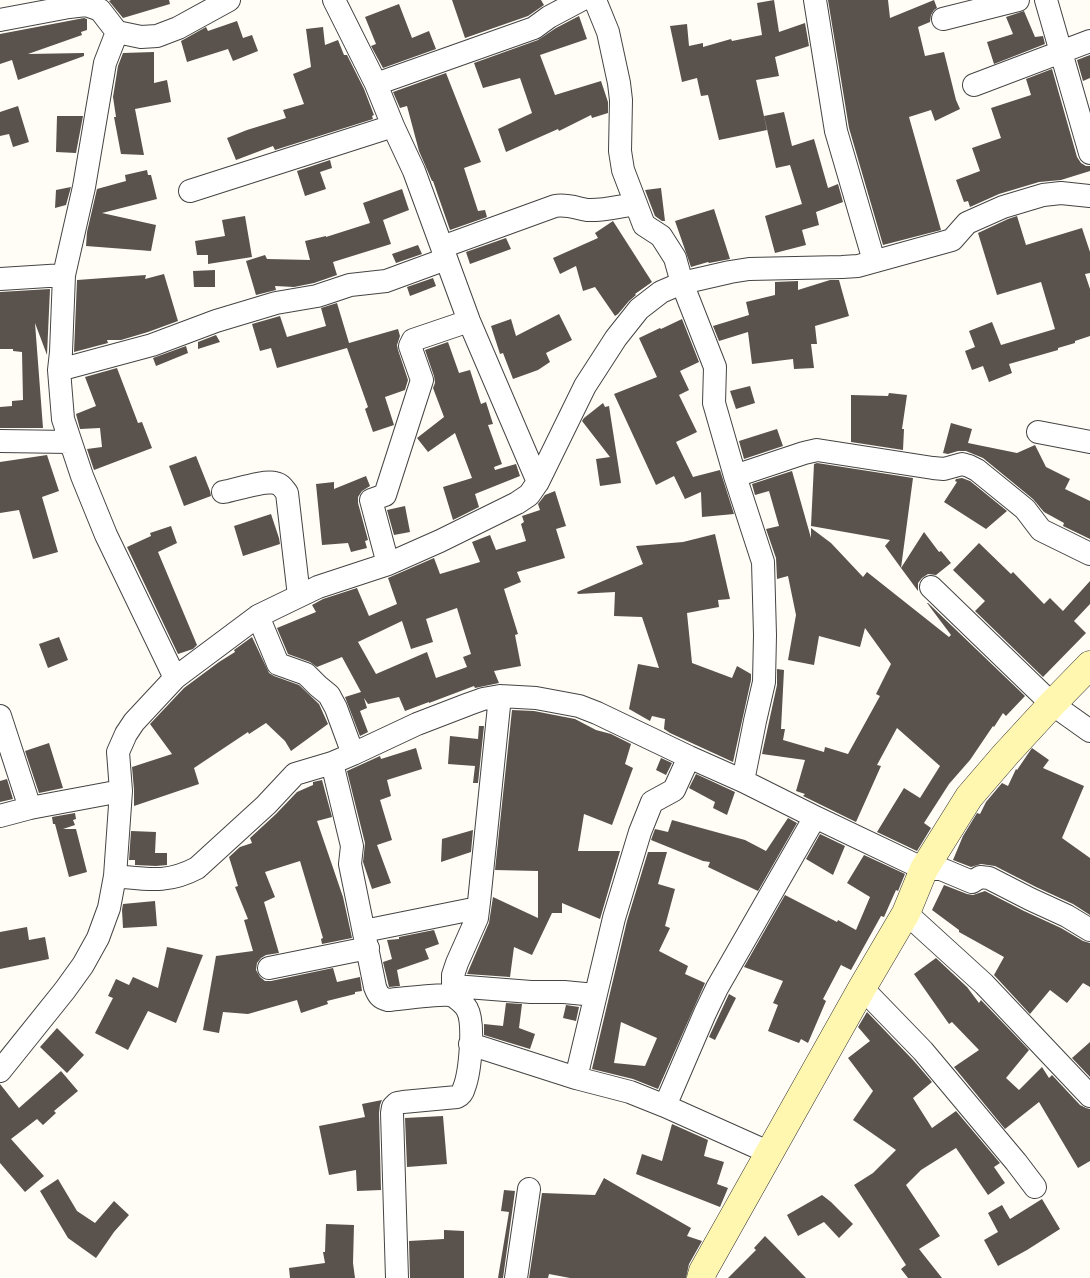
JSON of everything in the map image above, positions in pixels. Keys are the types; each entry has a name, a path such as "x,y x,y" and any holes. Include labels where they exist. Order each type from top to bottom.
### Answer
{"main road":[{"path":"707,1276 770,1153 906,913 924,869 969,797 1052,704 1090,666"}],"street":[{"path":"0,20 69,7 101,5 117,32 140,37 157,36 178,28 228,0"},
{"path":"334,0 376,84 414,171 469,321 538,482"},
{"path":"376,84 534,28 549,17 581,0"},
{"path":"596,0 608,32 619,83 621,100 620,151 623,170 644,224 660,236 674,258 715,367 714,403 763,562 764,682 743,781"},
{"path":"815,0 836,131 874,261"},
{"path":"942,19 1018,0"},
{"path":"1046,0 1090,153"},
{"path":"117,32 105,63 84,186 64,274 59,370 63,419 82,476 106,535 175,678"},
{"path":"974,85 1090,41"},
{"path":"190,191 393,126"},
{"path":"0,1070 65,990 98,938 109,908 115,876 120,791 118,752 134,722 175,678 258,616 318,587 388,564 440,541 529,496 538,482 585,386 616,338 639,309 662,292 682,283 749,269 858,266 952,240 967,223 1003,207 1043,195 1061,193 1090,196"},
{"path":"59,370 152,345 216,321 276,303 317,296 350,285 386,281 443,253 555,206 564,205 597,210 636,204"},
{"path":"0,279 64,274"},
{"path":"388,564 371,500 385,496 422,380 410,346 413,340 469,321"},
{"path":"1038,432 1090,442"},
{"path":"0,441 70,442"},
{"path":"735,476 817,450 932,468 952,468 962,464 977,470 1026,509 1041,530 1090,554"},
{"path":"223,492 274,482 282,486 287,493 299,596"},
{"path":"931,587 1052,704 1090,731"},
{"path":"258,616 278,664 306,674 329,695 353,754"},
{"path":"397,1278 393,1107 397,1103 403,1102 457,1097 464,1088 470,1063 470,1020 467,1008 454,991 453,975 477,918 500,696"},
{"path":"115,876 160,880 188,873 198,868 266,806 296,774 353,754 417,724 482,699 500,696 536,698 579,706 598,713 924,869 941,869 972,882 980,877 989,878 1067,916 1090,930"},
{"path":"0,716 30,808"},
{"path":"576,1078 614,918 640,832 652,802 674,790 689,757"},
{"path":"332,762 352,846 350,864 375,987 382,999 444,995 454,991 564,992 595,995"},
{"path":"0,816 30,808 120,791"},
{"path":"665,1106 717,988 815,817"},
{"path":"269,968 478,908"},
{"path":"906,913 984,984 1090,1096"},
{"path":"862,988 923,1051 1035,1187"},
{"path":"470,1044 576,1078 614,1087 665,1106 770,1153"},
{"path":"516,1278 529,1189"}],"building":[{"path":"169,0 170,4 123,18 109,1"},
{"path":"452,0 541,0 544,5 528,16 465,38"},
{"path":"774,0 779,32 805,23 809,46 775,57 779,76 756,80 767,130 719,140 708,95 701,96 697,78 682,82 670,26 687,24 689,46 703,43 703,47 731,39 732,41 762,35 757,3"},
{"path":"828,0 888,0 890,18 934,0 937,8 931,15 930,22 918,27 925,56 944,52 960,109 935,121 931,110 909,117 941,230 883,245 849,128"},
{"path":"399,4 412,38 429,31 436,49 383,68 371,46 376,44 365,17"},
{"path":"1024,11 1035,37 1043,36 1045,44 994,64 987,42 1013,34 1006,17"},
{"path":"579,16 587,39 540,55 555,95 601,81 608,102 608,113 592,118 591,115 559,131 558,129 506,152 498,129 532,113 520,78 483,88 474,63 538,40"},
{"path":"87,19 87,30 81,32 82,35 28,54 84,53 84,56 18,80 12,60 0,64 0,34"},
{"path":"237,21 243,38 252,35 258,51 233,61 228,49 187,62 181,41 206,27 208,31"},
{"path":"323,27 325,45 338,40 344,55 347,55 364,89 374,115 372,116 373,119 275,150 273,146 236,160 227,138 286,118 283,110 304,104 293,74 311,67 306,29"},
{"path":"154,52 154,83 167,80 171,102 135,109 144,155 121,154 114,117 116,117 113,97 118,66 123,53"},
{"path":"1090,55 1090,78 1083,81 1077,60"},
{"path":"1052,69 1077,157 1081,163 1090,166 1090,171 1061,180 1039,182 999,194 970,207 968,201 964,202 956,180 980,171 972,148 1001,138 991,108 1031,95 1026,79"},
{"path":"446,73 481,162 464,168 478,211 485,210 487,217 450,230 433,181 419,151 407,106 400,108 393,92"},
{"path":"18,106 29,142 13,147 9,134 0,136 0,112"},
{"path":"784,112 792,146 814,139 828,188 838,184 843,202 816,212 819,225 802,230 806,245 775,253 765,216 802,204 790,165 776,168 764,116"},
{"path":"57,116 83,116 76,153 56,152"},
{"path":"330,160 332,168 320,172 326,189 305,196 297,171"},
{"path":"147,170 148,175 151,175 157,199 102,213 156,225 151,251 86,246 87,232 97,189 126,181 125,175"},
{"path":"71,187 66,205 55,208 56,190"},
{"path":"661,188 665,221 655,216 645,190"},
{"path":"402,189 409,210 383,220 391,244 333,262 337,275 314,283 294,287 275,286 276,290 256,295 246,261 265,255 267,259 310,260 305,241 326,237 370,223 363,203"},
{"path":"714,209 730,259 691,267 675,221"},
{"path":"245,216 252,257 208,264 208,255 197,255 195,241 225,236 222,220"},
{"path":"1017,216 1026,245 1082,228 1090,252 1090,273 1085,274 1090,289 1090,336 1058,348 1058,350 1009,364 1012,373 989,382 983,366 972,370 965,351 975,347 969,331 992,322 1001,345 1055,329 1041,282 997,295 978,233"},
{"path":"613,221 652,282 635,294 615,316 595,287 583,291 576,266 560,274 553,258 598,238 595,233"},
{"path":"506,238 511,249 470,264 466,252"},
{"path":"418,245 422,254 396,263 392,254"},
{"path":"215,270 215,287 194,287 193,271"},
{"path":"164,274 178,321 121,340 107,340 108,343 74,352 77,280 146,275 145,279"},
{"path":"433,278 436,286 410,296 407,287"},
{"path":"830,280 839,280 849,316 815,326 817,344 811,344 814,368 794,369 793,359 752,364 748,332 719,341 713,326 749,315 746,302 775,295 775,282 798,281 798,290"},
{"path":"50,289 47,355 35,323 43,428 0,428 0,407 12,406 12,401 23,400 22,352 13,351 13,349 0,349 0,292"},
{"path":"337,303 349,343 398,329 400,336 397,345 408,380 405,390 385,397 394,425 373,432 365,409 368,407 347,348 277,368 271,348 260,351 252,324 280,316 287,337 326,326 321,308"},
{"path":"559,314 572,340 546,353 550,362 538,370 513,379 503,353 500,354 491,326 511,319 516,336"},
{"path":"682,319 699,362 680,371 689,390 679,395 697,432 676,442 693,477 720,470 734,514 702,517 701,492 685,499 674,476 656,485 614,394 657,377 639,338"},
{"path":"216,335 220,342 198,349 198,342"},
{"path":"448,342 459,373 470,370 481,404 486,402 493,424 488,425 502,464 494,467 495,470 516,464 520,476 475,494 479,507 453,520 443,487 472,478 455,433 428,452 417,438 444,417 433,388 435,383 434,376 425,350"},
{"path":"186,346 188,353 156,366 153,358"},
{"path":"117,368 138,423 142,422 152,448 94,470 87,449 102,447 100,428 80,429 76,414 96,406 85,377"},
{"path":"750,386 755,403 736,409 730,391"},
{"path":"889,393 907,395 902,429 904,429 903,450 851,442 851,395 888,396"},
{"path":"603,403 605,407 609,406 621,483 600,486 596,459 610,457 582,421"},
{"path":"951,423 972,429 968,443 1017,453 1035,445 1046,467 1070,479 1065,489 1090,501 1090,539 1063,526 1064,523 1044,512 1033,499 983,458 966,451 943,453"},
{"path":"777,429 783,446 744,459 739,441"},
{"path":"47,455 59,491 42,497 58,552 33,559 19,510 0,513 0,462"},
{"path":"196,456 211,496 184,506 169,466"},
{"path":"814,464 913,478 901,568 885,546 890,540 811,526"},
{"path":"792,471 811,538 811,528 831,543 863,577 867,572 949,637 951,635 928,603 1025,696 1006,716 1003,713 970,760 949,784 924,823 931,828 917,851 877,832 904,788 920,798 940,766 897,728 877,765 881,766 856,822 796,791 805,760 762,754 777,685 777,669 784,670 781,729 785,729 783,740 824,752 825,747 848,754 880,696 876,694 891,664 865,628 860,647 819,636 814,665 788,660 796,615 788,576 777,579 776,558 766,529 779,526 769,491 755,495 752,484"},
{"path":"366,476 370,486 362,491 358,497 358,503 368,540 365,541 367,548 351,552 348,543 322,545 316,484 334,482 334,489"},
{"path":"962,478 970,481 1007,511 986,529 944,502 957,482 955,481 956,479"},
{"path":"555,491 566,526 556,529 565,558 517,572 521,582 504,589 518,634 515,635 521,666 494,671 499,683 475,688 474,686 405,711 399,697 368,704 364,698 367,708 360,711 368,732 360,736 345,697 361,692 342,657 317,667 310,662 288,654 277,628 316,612 312,605 323,599 357,588 369,616 397,604 388,578 434,558 440,574 480,562 472,542 490,535 496,550 526,541 521,524 524,522 522,516 540,510 538,504 545,495","holes":["457,608 471,654 463,657 467,667 436,678 427,652 376,674 358,642 402,621 411,649 433,642 426,619"]},
{"path":"405,506 410,532 394,535 387,510"},
{"path":"271,514 280,544 243,556 234,526"},
{"path":"171,526 177,543 158,552 197,645 193,649 178,654 127,547 151,536 150,533"},
{"path":"924,532 939,552 941,551 951,563 936,575 928,574 922,578 918,583 918,591 901,568"},
{"path":"715,534 730,599 718,600 719,607 687,613 692,663 732,678 737,666 751,674 733,762 670,733 664,729 665,719 652,716 650,721 629,709 638,664 659,668 642,617 614,616 615,592 578,594 577,592 643,564 636,546 683,542"},
{"path":"979,543 1011,574 1013,572 1044,604 1050,598 1063,611 1090,581 1090,604 1074,621 1086,633 1043,677 975,611 985,601 953,570"},
{"path":"59,637 68,660 48,668 39,644"},
{"path":"252,637 269,673 299,685 319,704 328,724 291,751 285,741 266,723 249,734 248,732 194,768 199,784 134,806 132,767 172,754 150,724 184,688 235,652 234,650"},
{"path":"512,710 534,711 575,719 631,744 625,764 633,768 612,825 584,814 578,851 620,851 600,919 562,903 562,913 552,913 532,955 514,947 510,977 467,974 489,923 493,897 538,918 538,871 495,870"},
{"path":"479,726 484,726 478,783 473,783 475,766 448,764 450,736 478,739"},
{"path":"49,743 63,788 39,793 25,751"},
{"path":"416,748 422,769 387,780 391,796 380,800 392,840 377,845 391,883 372,889 363,862 365,843 347,771 380,756 381,759"},
{"path":"1032,748 1049,760 1043,768 1084,786 1062,838 1090,858 1090,915 1073,904 995,866 981,864 971,867 953,860 963,836 977,813 980,814 986,802 1002,783 1008,786 1016,769"},
{"path":"661,758 672,763 666,775 656,770"},
{"path":"696,774 735,792 727,815 713,808 715,802 689,788"},
{"path":"7,779 13,799 0,802 0,781"},
{"path":"322,780 332,817 317,821 343,897 352,938 322,944 321,939 323,938 300,861 265,872 275,897 264,902 279,953 266,955 261,958 257,963 256,970 265,981 271,981 333,968 337,982 360,977 362,991 327,1001 328,1004 301,1013 297,1000 248,1014 223,1012 219,1033 203,1030 216,956 253,951 244,920 248,919 235,887 238,886 229,857 240,847 252,843 250,838 297,792 313,785 313,782"},
{"path":"75,813 76,819 73,820 75,825 63,829 76,829 87,872 69,877 52,817"},
{"path":"788,818 797,823 758,891 708,867 710,862 703,861 651,840 655,829 668,832 672,820 745,840 766,851"},
{"path":"473,830 471,852 441,862 442,839"},
{"path":"131,831 156,832 155,853 167,853 167,865 135,865 135,860 129,860"},
{"path":"820,834 845,846 833,875 806,859"},
{"path":"648,852 667,852 658,884 675,889 665,926 670,928 659,951 688,966 685,974 705,983 658,1089 633,1079 592,1069 627,921","holes":["621,1022 657,1038 645,1066 614,1063"]},
{"path":"864,855 905,874 884,917 881,916 851,970 841,965 843,961 823,999 826,1001 808,1043 801,1039 799,1043 768,1031 778,1005 773,1003 783,981 744,967 785,895 856,930 870,897 847,883"},
{"path":"944,885 973,895 985,891 1090,943 1090,987 1083,983 1067,1003 1050,990 1030,1014 994,975 1004,957 959,932 959,930 932,910"},
{"path":"155,901 157,926 123,928 123,904"},
{"path":"27,927 29,940 45,937 49,959 0,969 0,932"},
{"path":"434,930 439,944 425,949 429,959 397,970 400,986 389,987 383,962 392,959 387,940 399,939 399,937"},
{"path":"167,947 203,955 176,1023 148,1011 128,1050 95,1033 113,998 108,996 116,979 129,985 133,977 158,988"},
{"path":"936,958 967,987 979,1003 981,1000 1029,1050 1006,1078 1019,1090 1042,1067 1049,1078 1052,1075 1080,1105 1090,1109 1090,1161 1078,1168 1039,1102 1005,1129 954,1067 979,1050 952,1022 949,1024 914,974"},
{"path":"729,994 736,998 715,1040 709,1037"},
{"path":"506,1003 522,1004 519,1028 535,1034 530,1049 484,1035 484,1024 503,1026"},
{"path":"566,1005 579,1007 576,1021 563,1018"},
{"path":"867,1012 932,1082 913,1098 932,1128 956,1111 1000,1163 994,1167 1005,1183 988,1195 956,1148 921,1170 906,1185 940,1236 919,1249 942,1278 908,1278 901,1269 906,1265 854,1185 873,1173 896,1150 853,1120 873,1091 848,1058 870,1041 858,1027"},
{"path":"57,1028 84,1055 67,1073 40,1047"},
{"path":"1090,1042 1090,1077 1072,1058"},
{"path":"61,1071 78,1091 54,1111 56,1113 43,1125 37,1119 11,1139 44,1176 25,1192 0,1163 0,1084 19,1108"},
{"path":"382,1100 379,1113 381,1190 357,1191 356,1170 329,1175 319,1126 365,1117 362,1104"},
{"path":"443,1116 447,1164 407,1167 405,1118"},
{"path":"672,1124 708,1140 704,1156 724,1162 717,1184 728,1188 720,1207 636,1174 642,1154 662,1161"},
{"path":"604,1178 691,1228 687,1236 702,1241 689,1264 686,1278 570,1278 549,1274 548,1278 529,1278 542,1193 595,1195"},
{"path":"58,1179 77,1211 95,1223 114,1201 129,1215 114,1232 96,1258 68,1238 40,1191"},
{"path":"504,1190 515,1191 503,1278 498,1278 509,1212 501,1211"},
{"path":"822,1195 853,1224 839,1238 824,1222 798,1236 787,1215"},
{"path":"1042,1199 1060,1229 998,1266 984,1240 998,1232 988,1213 1002,1205 1010,1219"},
{"path":"326,1224 354,1225 353,1263 355,1278 290,1278 289,1268 325,1263 323,1252 325,1252"},
{"path":"444,1230 464,1231 464,1278 410,1278 409,1241 444,1239"},
{"path":"765,1236 806,1278 728,1278 756,1250 754,1248"}]}
